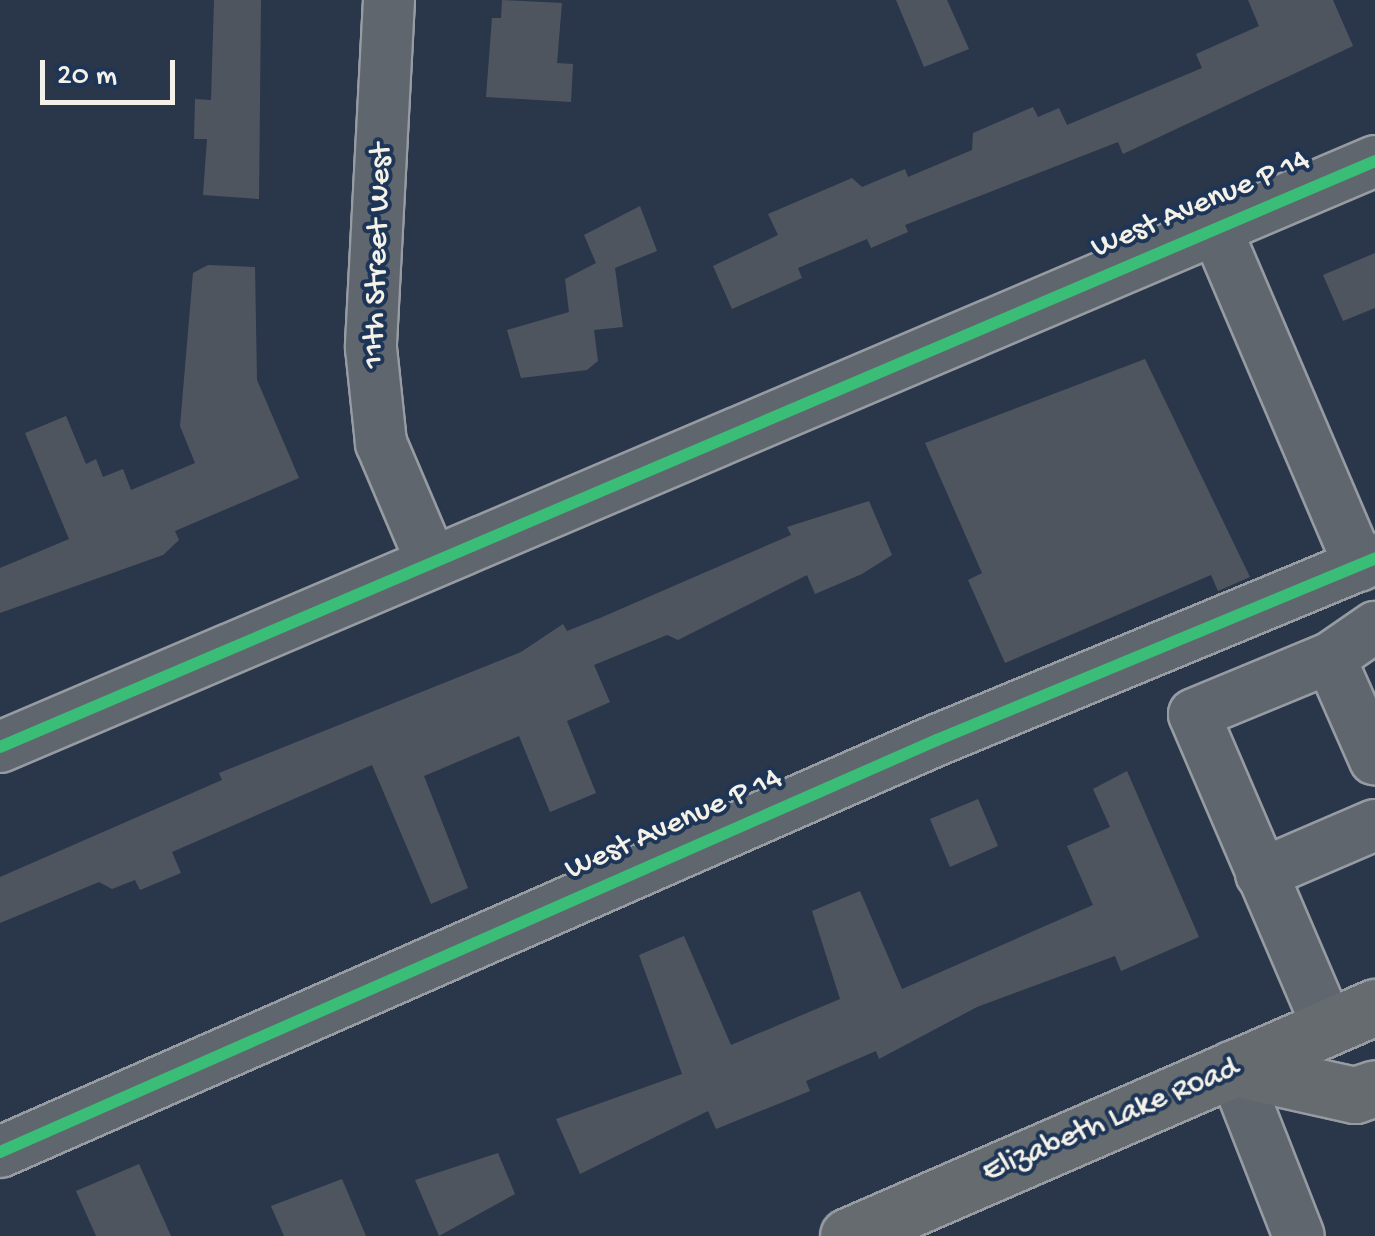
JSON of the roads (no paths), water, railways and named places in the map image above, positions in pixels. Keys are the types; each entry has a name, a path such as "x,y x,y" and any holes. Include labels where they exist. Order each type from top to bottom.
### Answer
{"main road":[{"name":"Elizabeth Lake Road","path":"848,1236 1352,1017"},
{"path":"1234,1068 1355,1095 1375,1088"}],"street":[{"name":"11th Street West","path":"389,0 371,348 381,443 432,560"},
{"name":"West Avenue P 14","path":"0,747 1375,161"},
{"path":"1216,228 1368,562"},
{"name":"West Avenue P 14","path":"0,1152 936,740 1368,562"},
{"path":"1352,1017 1261,874 1194,714 1330,658 1375,627"},
{"path":"1330,658 1375,760"},
{"path":"1261,874 1375,826"},
{"path":"1234,1068 1299,1236"}]}
